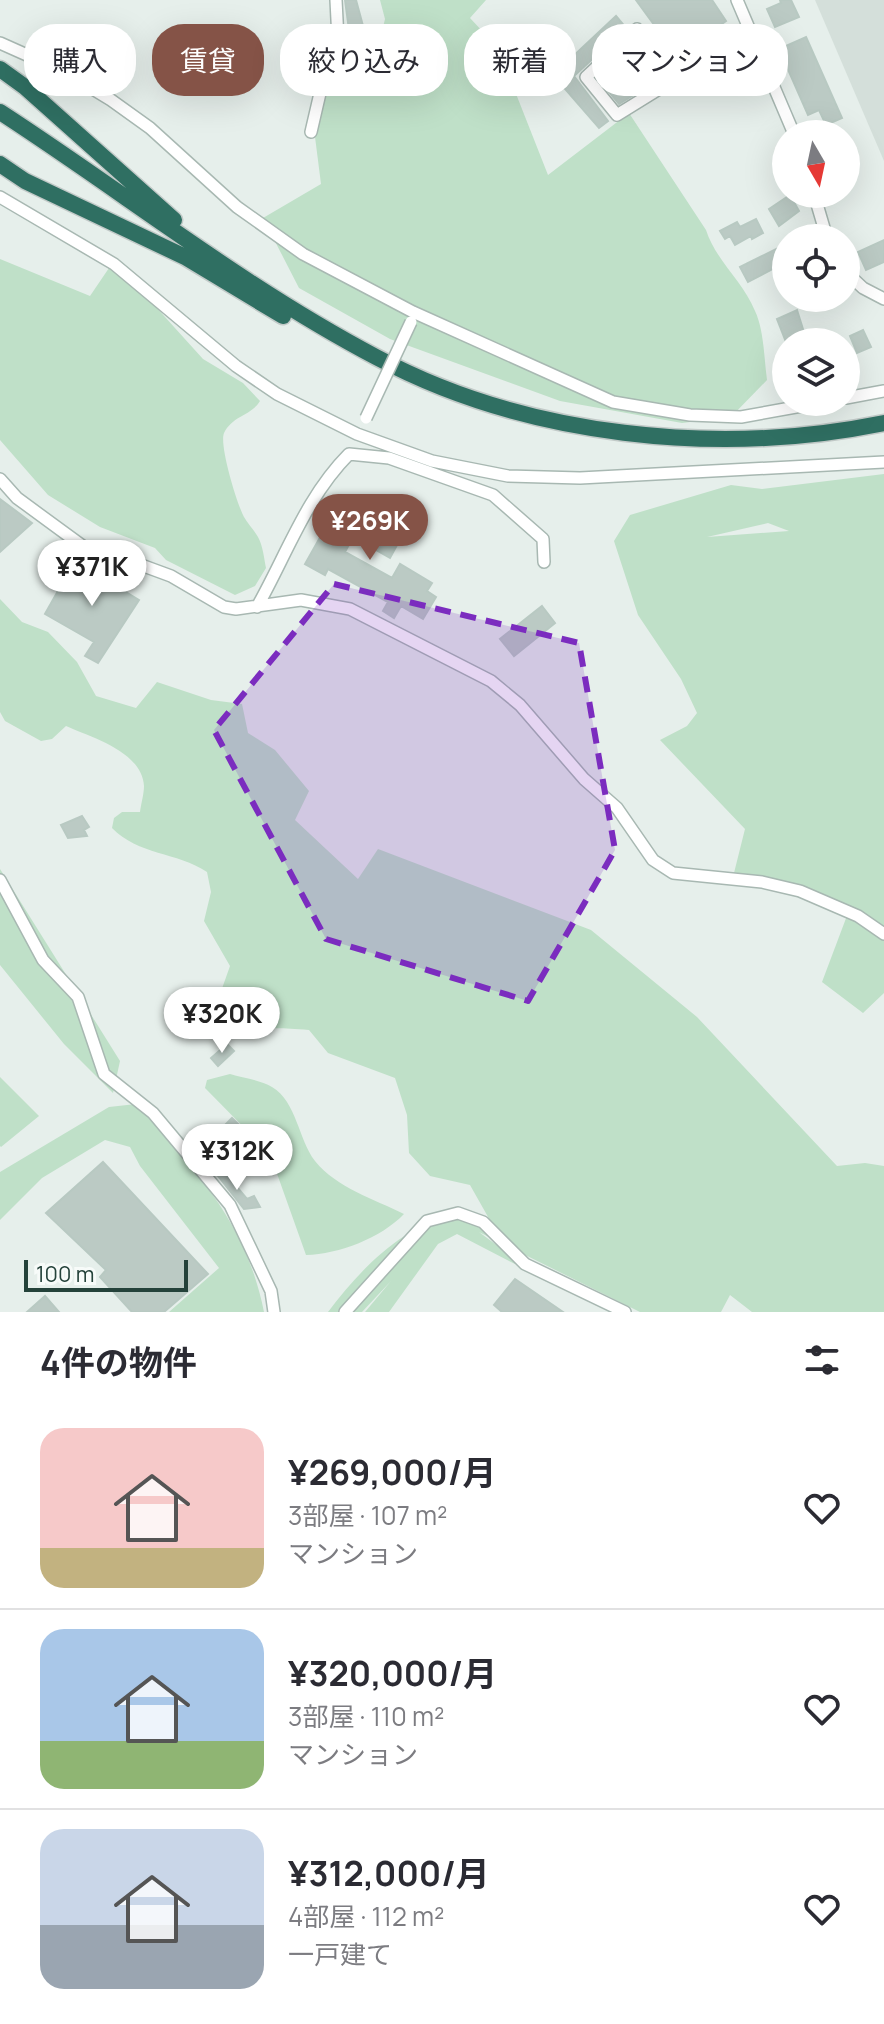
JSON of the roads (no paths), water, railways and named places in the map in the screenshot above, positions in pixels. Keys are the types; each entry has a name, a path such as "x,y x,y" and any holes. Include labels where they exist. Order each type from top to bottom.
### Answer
{"highway":[{"path":"0,69 25,87 176,223"},
{"path":"0,104 291,298 379,349 466,388 524,406 626,425 685,431 798,428 884,417"},
{"path":"0,112 286,305 376,357"},
{"path":"0,164 25,181 185,257 283,316 465,395 523,413 623,431 740,438 798,435 884,423"}],"street":[{"path":"311,132 324,76 339,60 336,0"},
{"path":"737,0 748,24"},
{"path":"637,29 675,79 617,115 586,77 637,29"},
{"path":"0,43 65,72 111,100 150,128 265,228 303,254 412,317 613,402 690,415 741,417 772,411"},
{"path":"778,96 788,120"},
{"path":"0,197 114,264 236,366 277,394 390,452 493,495 543,539 544,562"},
{"path":"860,285 884,299"},
{"path":"357,434 412,317"},
{"path":"860,395 884,391"},
{"path":"257,607 280,567 287,542 349,454 390,452 508,476 580,478 884,462"},
{"path":"0,479 17,498 92,553 133,562 171,576 224,607 257,607 301,600 350,609 491,681 520,705 584,779 617,808 653,860 673,873 762,882 800,891 858,916 884,934"},
{"path":"0,880 43,960 78,997 104,1074 153,1113 230,1205 271,1291 274,1312"},
{"path":"345,1312 427,1221 458,1213 483,1222 525,1264 625,1312"}]}
